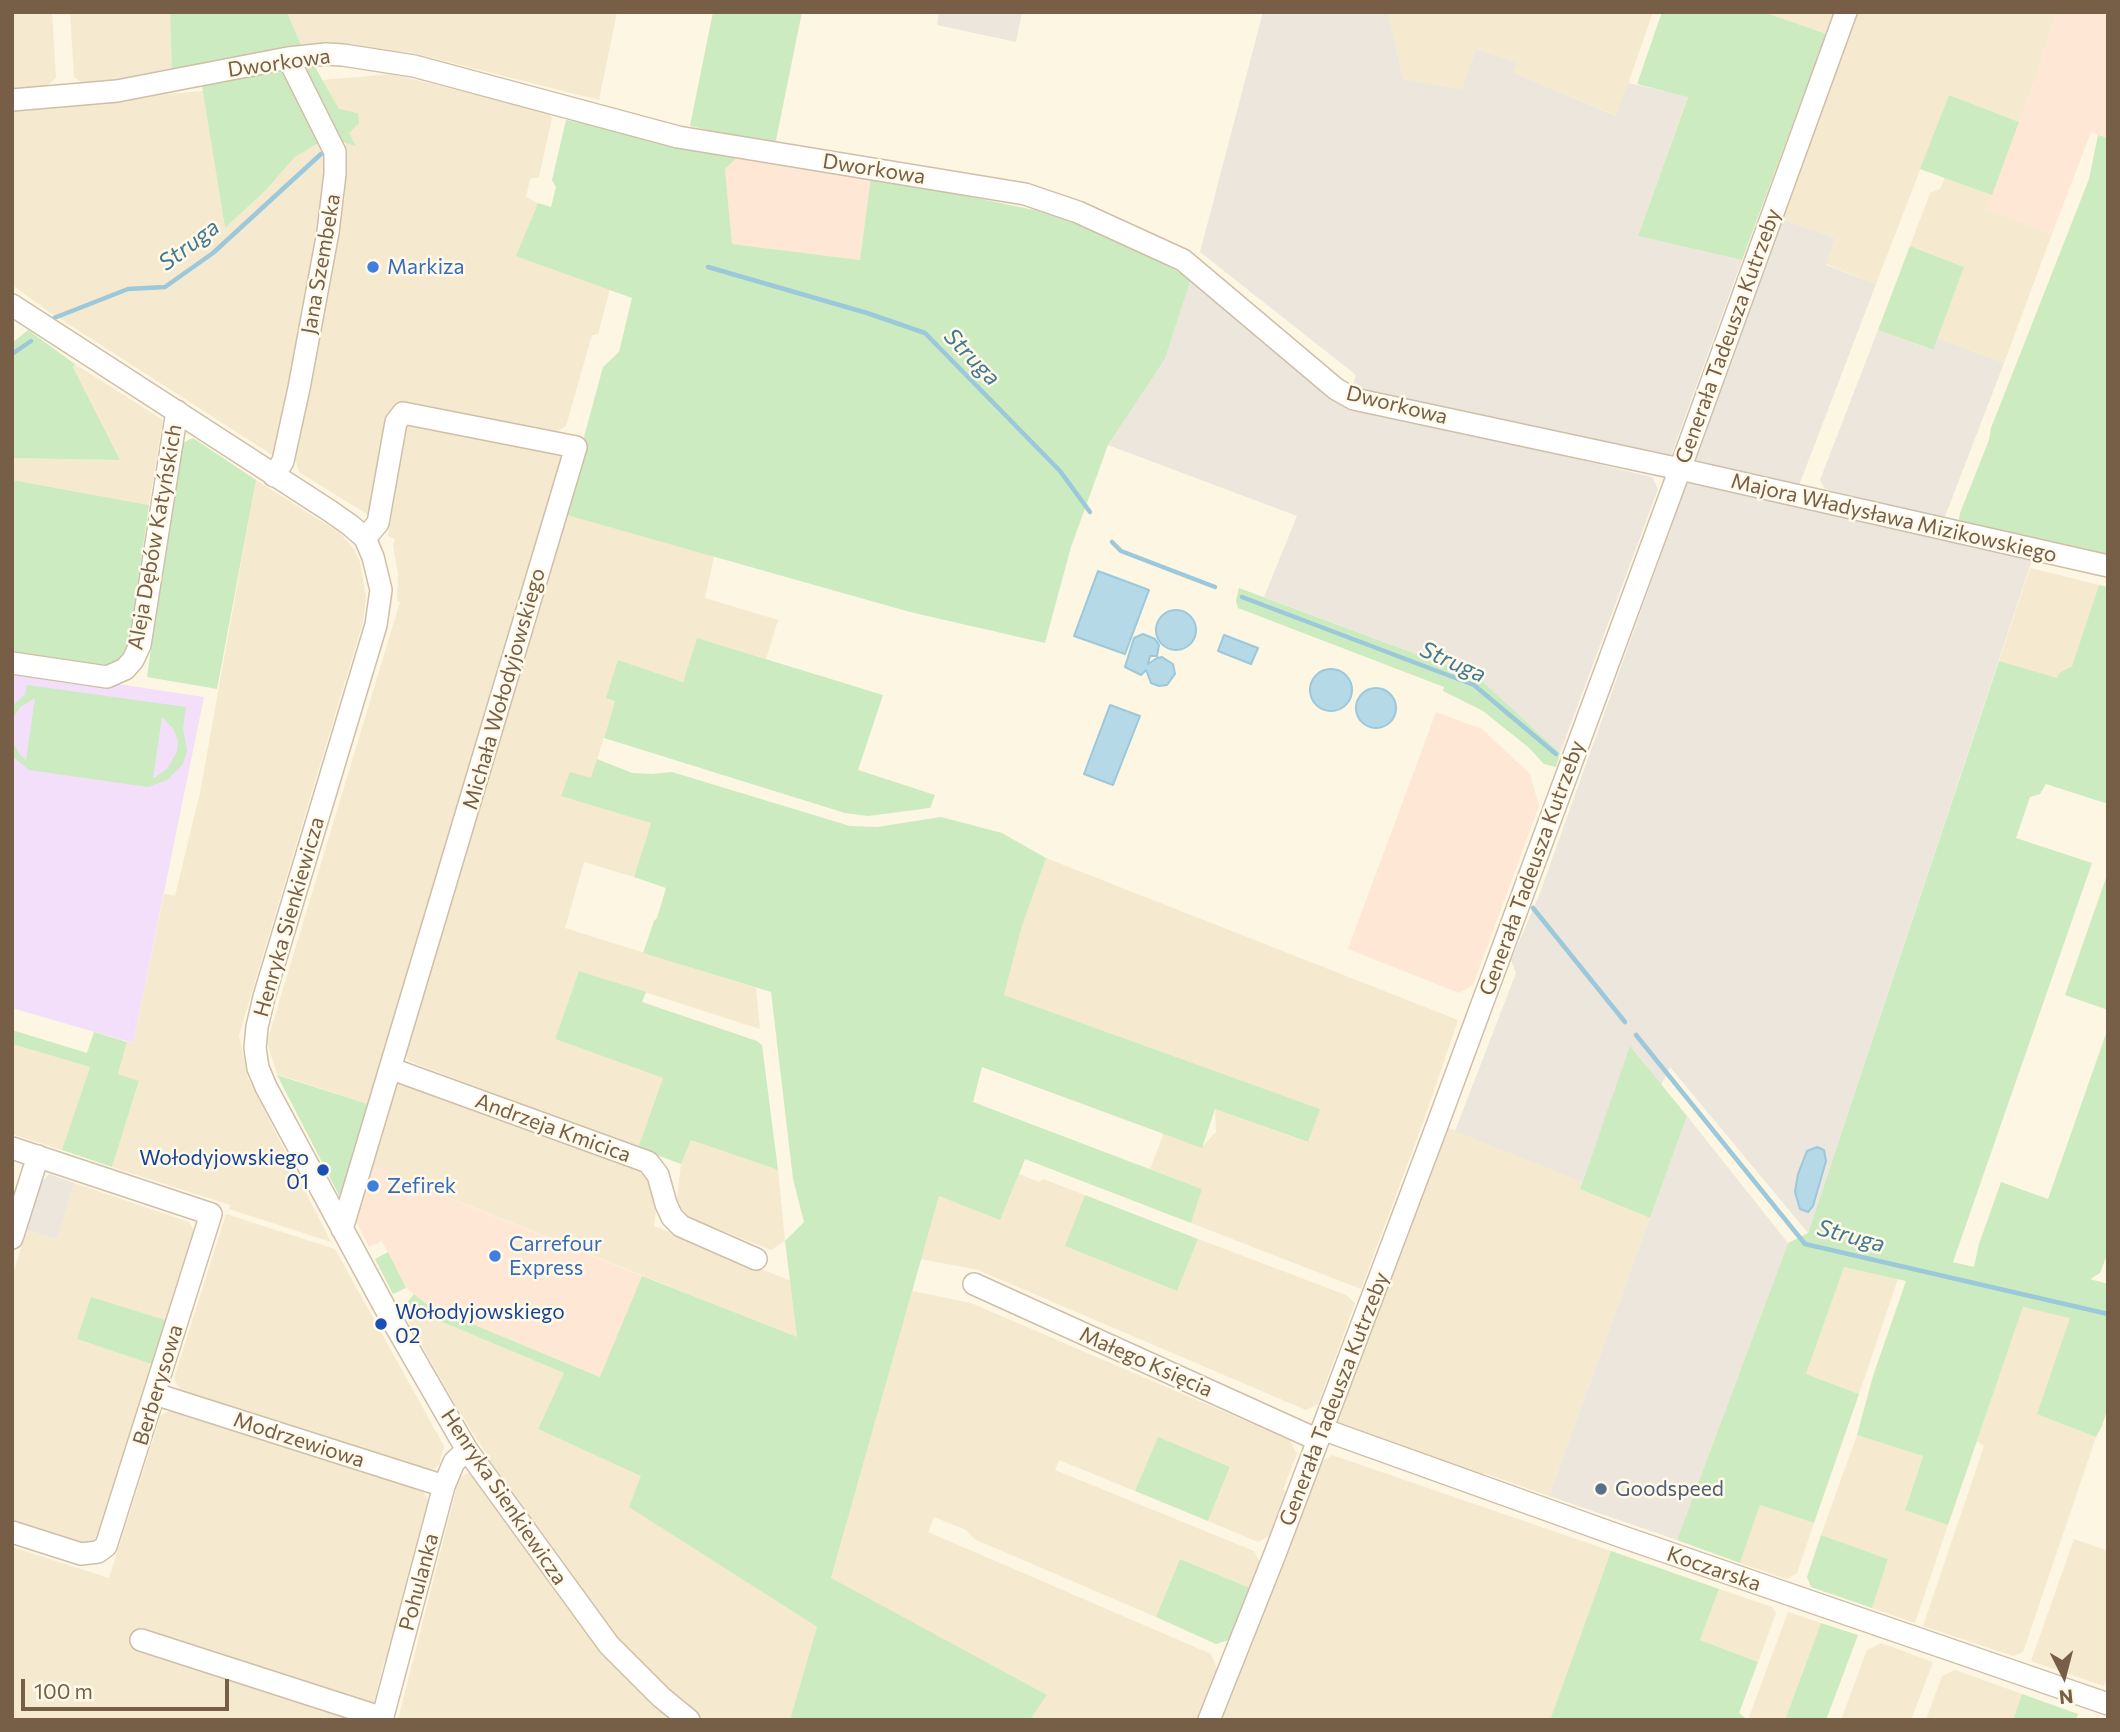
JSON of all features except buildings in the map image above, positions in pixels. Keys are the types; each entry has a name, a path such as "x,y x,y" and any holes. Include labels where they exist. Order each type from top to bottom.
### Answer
{"street":[{"name":"Generała Tadeusza Kutrzeby","path":"1209,1720 1438,1123 1846,12"},
{"name":"Dworkowa","path":"12,100 117,91 288,58 334,55 414,66 678,136 1025,194 1078,212 1183,260 1336,389 1354,398 1680,469"},
{"name":"Jana Szembeka","path":"274,476 283,461 299,388 328,232 335,174 335,152 288,58"},
{"path":"12,305 350,524 365,538"},
{"name":"Aleja Dębów Katyńskich","path":"12,663 107,677 125,669 133,660 140,645 177,411"},
{"name":"Michała Wołodyjowskiego","path":"342,1229 576,447 403,413 396,422 378,523 365,538"},
{"name":"Majora Władysława Mizikowskiego","path":"1680,469 2108,566"},
{"name":"Henryka Sienkiewicza","path":"365,538 381,590 376,625 264,997 255,1048 258,1068 342,1229 467,1450 608,1645 661,1698 689,1720"},
{"name":"Andrzeja Kmicica","path":"392,1069 648,1162 659,1174 666,1204 681,1226 756,1259"},
{"path":"12,1148 38,1156 12,1238"},
{"name":"Berberysowa","path":"12,1532 81,1554 97,1552 106,1546 211,1214 38,1156"},
{"name":"Małego Księcia","path":"974,1284 1320,1434"},
{"name":"Modrzewiowa","path":"155,1394 444,1486"},
{"name":"Koczarska","path":"1320,1434 2108,1704"},
{"name":"Pohulanka","path":"382,1719 444,1486 454,1462 467,1450"},
{"path":"141,1640 382,1719"}],"shaded area":[{"path":"12,12 52,12 56,78 43,89 12,92"},
{"path":"70,12 170,12 172,75 85,85 74,77"},
{"path":"287,12 617,12 599,100 409,52 317,47 303,50"},
{"path":"939,12 1022,12 1016,42 937,25"},
{"path":"1263,12 1388,12 1403,79 1462,90 1476,49 1517,63 1513,73 1616,116 1628,83 1688,96 1638,236 1742,260 1669,461 1351,390 1356,375 1200,252"},
{"path":"1388,12 1653,12 1617,116 1512,73 1516,63 1476,49 1462,91 1403,79"},
{"path":"1764,12 1834,12 1826,34"},
{"path":"1856,12 2056,12 2019,122 1949,95 1876,284 1826,264 1835,238 1782,219"},
{"path":"2056,12 2108,12 2108,138 2091,132 2052,234 1986,209 2038,72"},
{"path":"392,74 548,113 552,118 539,177 530,179 526,197 538,203 517,256 610,289 598,334 592,335 566,426 552,435 395,405 373,518 299,472 295,458 345,197 345,142 355,145 349,133 358,113 339,110 323,80"},
{"path":"203,91 225,228 265,191 295,157 325,139 330,193 277,458 12,285 12,107"},
{"path":"741,154 871,176 860,260 732,244 725,169"},
{"path":"1945,177 1992,195 1987,209 2052,234 2004,363 1937,338 1964,267 1910,246 1930,193 1940,189"},
{"path":"1782,219 1835,238 1826,265 1876,284 1798,488 1693,463"},
{"path":"1191,279 1374,411 1652,477 1658,489 1560,753 1478,677 1264,597 1297,516 1108,445 1165,359"},
{"path":"1878,330 1932,350 1937,338 2004,363 1944,519 1825,489 1820,480"},
{"path":"75,364 163,420 149,505 12,480 12,458 120,460 73,367"},
{"path":"402,423 567,455 374,1106 277,1074 267,1042 400,602 397,601 398,574 393,546 395,539 388,536 397,481"},
{"path":"256,480 340,533 354,549 360,562 366,597 363,622 239,1035 248,1078 331,1242 229,1209 230,1205 112,1167 139,1082 118,1075 127,1042 133,1043 164,894 175,896 200,793"},
{"path":"1688,480 2033,557 1808,1233 1670,1067 1661,1085 1631,1047 1582,1182 1455,1131 1516,973 1511,960 1538,898"},
{"path":"563,514 714,556 705,598 778,620 766,659 697,638 683,682 618,660 615,701 591,779 651,823 634,877 584,862 565,928 756,988 760,1029 579,971 555,1039 663,1078 638,1148 409,1061 404,1051"},
{"path":"2030,568 2099,585 2072,666 2059,673 2057,679 1999,661"},
{"path":"12,668 204,697 133,1043 12,1008"},
{"path":"1436,712 1482,729 1530,774 1539,806 1473,985 1459,993 1348,949"},
{"path":"1046,858 1458,1020 1361,1289 1191,1223 1202,1189 1150,1169 1164,1133 1202,1147 1216,1132 1215,1109 1307,1142 1319,1109 1004,995 1022,926"},
{"path":"12,1044 90,1067 62,1150 12,1134"},
{"path":"403,1083 647,1173 658,1191 654,1226 791,1281 797,1338 426,1188 423,1191 396,1180 367,1163 391,1087"},
{"path":"1687,1116 1788,1243 1677,1540 1549,1496"},
{"path":"1445,1126 1582,1182 1580,1189 1650,1218 1549,1496 1484,1473 1481,1480 1334,1428"},
{"path":"691,1140 778,1170 785,1241 771,1250 685,1216 677,1199 681,1164"},
{"path":"367,1163 398,1175 396,1180 423,1190 425,1188 642,1276 601,1377 429,1306 406,1288 382,1241 369,1247 352,1214"},
{"path":"49,1174 74,1183 57,1240 27,1230 42,1182"},
{"path":"1019,1174 1039,1182 1043,1179 1085,1195 1066,1246 1177,1291 1198,1239 1346,1295 1355,1303 1318,1404 1306,1410 978,1270 921,1259 939,1196 1000,1219"},
{"path":"74,1183 189,1222 196,1234 168,1321 77,1339 154,1365 98,1540 85,1547 12,1523 12,1276 27,1230 57,1240"},
{"path":"226,1214 335,1249 444,1446 439,1465 431,1471 180,1390 174,1378"},
{"path":"1844,1267 1898,1279 1859,1394 1806,1374"},
{"path":"912,1291 971,1303 1290,1440 1297,1454 1283,1489 1287,1493 1269,1536 1258,1542 1208,1521 1230,1468 1158,1438 1135,1491 1059,1460 1055,1470 1254,1551 1260,1562 1250,1588 1180,1559 1156,1617 974,1539 966,1530 934,1517 928,1532 1211,1654 1218,1671 1199,1720 1030,1720 1047,1695 831,1579"},
{"path":"404,1306 564,1373 538,1429 642,1476 630,1507 818,1628 790,1720 398,1720 459,1478 490,1460 401,1309"},
{"path":"2023,1307 2071,1317 2038,1414 2096,1437 2023,1652 2013,1656 1923,1626 1984,1446 1977,1441"},
{"path":"174,1409 422,1490 428,1500 386,1661 373,1706 366,1720 12,1720 12,1547 109,1578 161,1415"},
{"path":"1857,1435 1923,1456 1905,1509 1948,1525 1915,1623 1872,1608 1888,1559 1821,1535"},
{"path":"1332,1455 1611,1551 1550,1720 1221,1720 1320,1463"},
{"path":"1760,1505 1814,1523 1797,1573 1787,1579 1740,1563"},
{"path":"2074,1539 2108,1551 2108,1675 2104,1686 2031,1661"},
{"path":"1719,1589 1772,1607 1776,1613 1758,1662 1700,1640"},
{"path":"1788,1612 1821,1623 1785,1720 1748,1720"},
{"path":"1881,1643 1933,1662 1911,1720 1841,1720 1867,1650"},
{"path":"1955,1670 2022,1694 2013,1720 1926,1720 1942,1676"}],"green space":[{"path":"170,12 287,12 303,50 172,75"},
{"path":"713,12 802,12 775,145 690,126"},
{"path":"1662,12 1764,12 1826,34 1742,260 1638,236 1688,97 1637,84"},
{"path":"314,65 339,109 358,113 359,123 349,133 356,146 339,141 303,67"},
{"path":"290,69 325,139 295,157 265,191 225,228 202,86"},
{"path":"1949,95 2019,122 1992,195 1920,169"},
{"path":"566,120 741,154 725,169 732,244 860,260 871,176 1058,215 1098,227 1191,279 1165,359 1108,445 1071,547 1045,643 910,612 563,514 603,367 619,352 632,298 516,256 538,203 551,207 556,187 552,180"},
{"path":"2098,135 2108,138 2108,560 1958,526 1960,513 1989,440 1991,428 2089,179"},
{"path":"1910,246 1964,267 1933,350 1878,330"},
{"path":"28,330 75,364 73,367 120,460 12,458 12,343"},
{"path":"193,438 256,480 217,689 147,677 180,444"},
{"path":"12,480 149,505 128,649 124,656 101,668 12,654"},
{"path":"2099,585 2108,587 2108,801 2105,803 2046,784 2040,794 2030,797 2016,838 2092,863 1953,1262 1974,1267 1979,1244 2001,1182 2048,1199 2108,1028 2108,1252 2100,1273 2090,1279 2108,1284 2108,1407 2102,1426 2096,1437 2037,1414 2070,1318 2023,1307 1948,1525 1905,1510 1923,1456 1857,1435 1873,1376 1906,1281 1844,1267 1806,1374 1859,1394 1814,1523 1760,1505 1740,1563 1677,1540 1788,1243 1808,1233 1999,661 2057,678 2059,673 2072,666"},
{"path":"1239,588 1478,677 1560,753 1556,767 1544,764 1528,747 1483,711 1443,691 1444,687 1238,608 1236,601"},
{"path":"697,638 883,695 858,770 935,795 930,808 868,816 845,813 604,738 615,701 606,698 618,660 683,682"},
{"path":"27,685 186,707 183,729 187,750 183,764 167,780 148,787 29,770 12,756 12,741 26,760 35,698 20,707 12,720 12,706 25,695","holes":["162,717 173,728 178,741 177,751 168,768 153,779"]},
{"path":"597,759 632,773 672,772 850,826 877,827 941,817 1002,833 1046,858 1022,926 1004,995 1320,1109 1308,1142 1215,1109 1202,1148 982,1067 973,1102 1202,1189 1191,1223 1025,1159 1000,1220 939,1196 831,1578 1047,1695 1030,1720 790,1720 817,1627 629,1507 641,1476 538,1429 564,1373 404,1306 414,1294 429,1306 600,1377 642,1276 797,1337 785,1241 804,1222 793,1179 771,992 643,953 666,888 634,877 651,823 561,796 570,772 591,778"},
{"path":"2108,872 2108,1010 2065,995"},
{"path":"579,971 646,992 642,1002 762,1045 778,1170 691,1140 681,1164 638,1148 663,1078 555,1039"},
{"path":"12,1030 87,1053 94,1032 127,1042 118,1074 139,1081 112,1167 62,1150 90,1067 12,1044"},
{"path":"1630,1046 1687,1116 1650,1218 1580,1189"},
{"path":"277,1075 374,1106 342,1201"},
{"path":"1085,1195 1198,1239 1177,1291 1065,1246"},
{"path":"388,1252 406,1288 393,1294 375,1259"},
{"path":"91,1297 168,1321 154,1365 77,1339"},
{"path":"1158,1437 1230,1467 1208,1521 1135,1491"},
{"path":"1821,1535 1888,1559 1872,1608 1811,1587 1807,1577"},
{"path":"1611,1551 1719,1589 1700,1640 1758,1662 1739,1713 1748,1720 1550,1720"},
{"path":"1180,1559 1250,1588 1229,1640 1216,1644 1156,1617"},
{"path":"1821,1623 1858,1635 1826,1720 1785,1720"},
{"path":"2022,1694 2078,1714 2076,1720 2013,1720"}],"water":[{"path":"1098,571 1149,590 1125,654 1074,636"},
{"path":"1176,610 1184,611 1190,616 1195,622 1195,638 1190,644 1184,649 1176,650 1168,649 1162,644 1157,638 1156,630 1157,622 1162,616 1168,611"},
{"path":"1143,634 1155,639 1159,645 1157,656 1150,656 1148,664 1162,657 1173,664 1175,674 1167,685 1151,683 1146,670 1141,675 1125,667 1134,638"},
{"path":"1224,635 1258,648 1251,664 1218,651"},
{"path":"1331,669 1346,675 1352,690 1346,705 1331,711 1316,705 1310,690 1316,675"},
{"path":"1376,688 1384,689 1390,694 1395,700 1395,716 1390,722 1384,727 1376,728 1368,727 1362,722 1357,716 1356,708 1357,700 1362,694 1368,689"},
{"path":"1110,705 1140,716 1113,785 1084,774"},
{"path":"1817,1147 1824,1150 1826,1161 1813,1206 1808,1212 1800,1209 1795,1192 1798,1174 1807,1151"}],"waterway":[{"name":"Struga","path":"54,318 128,289 165,287 213,253 321,154"},
{"name":"Struga","path":"708,267 867,313 925,333 1060,471 1090,512"},
{"name":"Struga","path":"12,354 31,341"},
{"name":"Struga","path":"1112,542 1121,551 1215,587"},
{"name":"Struga","path":"1242,597 1474,685 1556,754"},
{"name":"Struga","path":"1533,908 1625,1022"},
{"name":"Struga","path":"1636,1035 1805,1244 2108,1314"}],"place":[{"name":"Markiza","path":"373,267"},
{"name":"Wołodyjowskiego 01","path":"323,1170"},
{"name":"Zefirek","path":"373,1186"},
{"name":"Carrefour Express","path":"495,1256"},
{"name":"Wołodyjowskiego 02","path":"381,1324"},
{"name":"Goodspeed","path":"1601,1489"}]}
